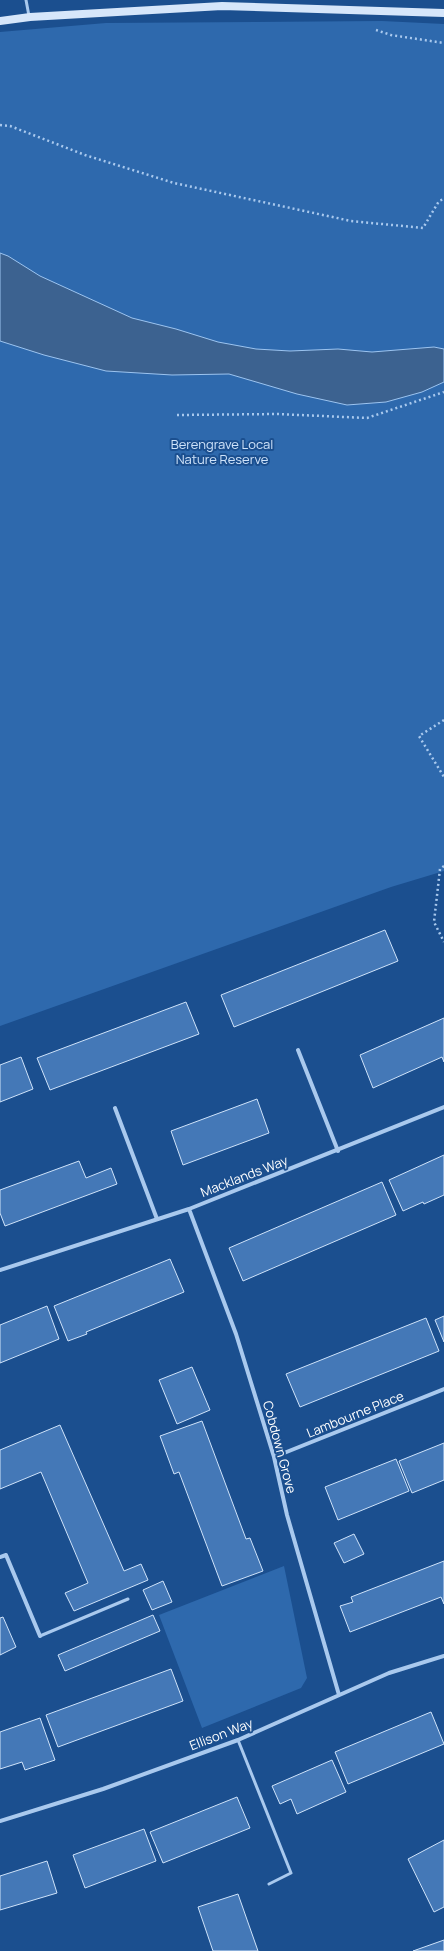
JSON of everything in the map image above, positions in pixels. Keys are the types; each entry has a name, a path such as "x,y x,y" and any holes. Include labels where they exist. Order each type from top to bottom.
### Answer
{"street":[{"path":"0,21 30,17 222,6 444,13"},
{"path":"298,1050 338,1151"},
{"name":"Macklands Way","path":"0,1270 188,1209 338,1151 444,1107"},
{"path":"115,1108 157,1219"},
{"name":"Cobdown Grove","path":"188,1209 236,1334 274,1457 288,1515 339,1694"},
{"name":"Lambourne Place","path":"274,1457 444,1389"},
{"path":"0,1558 6,1555 40,1636"},
{"name":"Ellison Way","path":"0,1821 103,1789 238,1740 388,1673 444,1656"}],"lane":[{"path":"26,0 30,17"},
{"path":"40,1636 128,1599"},
{"path":"238,1740 291,1873 269,1884"}],"path":[{"path":"355,10 370,28 390,35 444,43"},
{"path":"0,125 10,126 85,154 174,183 351,221 423,228 440,201 444,199"},
{"path":"177,415 277,414 367,418 444,392"},
{"path":"444,720 419,736 444,777"},
{"path":"444,866 440,869 434,922 444,942"}],"green space":[{"name":"Berengrave Local Nature Reserve","path":"382,21 444,24 444,871 391,887 0,1026 0,32 106,23"},
{"path":"284,1566 307,1678 301,1688 202,1728 159,1615"}],"shaded area":[{"path":"0,253 8,256 40,276 132,318 176,329 218,342 256,349 290,351 338,349 372,352 434,347 444,349 444,382 422,392 386,402 347,405 297,394 229,374 172,375 106,371 44,355 0,341"}],"building":[{"path":"385,930 398,961 234,1027 221,995"},
{"path":"186,1002 199,1034 50,1090 37,1058"},
{"path":"444,1018 444,1062 442,1057 373,1088 360,1055"},
{"path":"21,1057 33,1089 0,1102 0,1065"},
{"path":"257,1099 269,1133 183,1165 171,1131"},
{"path":"444,1155 444,1195 403,1211 389,1180"},
{"path":"79,1161 86,1178 111,1168 117,1184 5,1226 0,1213 0,1190"},
{"path":"382,1182 396,1215 243,1281 229,1248"},
{"path":"170,1259 184,1292 86,1332 87,1334 68,1341 54,1306"},
{"path":"47,1306 59,1339 0,1363 0,1325"},
{"path":"444,1316 444,1342 435,1320"},
{"path":"426,1318 439,1351 300,1407 286,1374"},
{"path":"192,1367 210,1410 177,1424 159,1380"},
{"path":"202,1421 246,1539 250,1538 263,1571 222,1586 179,1472 174,1474 160,1436"},
{"path":"60,1425 124,1571 141,1564 148,1580 74,1611 65,1593 88,1583 41,1472 0,1489 0,1450"},
{"path":"444,1443 444,1480 412,1493 399,1461"},
{"path":"396,1459 409,1491 338,1520 325,1487"},
{"path":"354,1534 364,1554 344,1563 334,1543"},
{"path":"444,1561 444,1604 441,1597 350,1632 340,1606 353,1602 351,1597"},
{"path":"163,1581 172,1602 152,1610 143,1590"},
{"path":"153,1615 160,1631 65,1671 58,1655"},
{"path":"3,1617 16,1647 0,1655 0,1618"},
{"path":"171,1669 183,1701 58,1747 46,1715"},
{"path":"431,1712 444,1744 348,1784 335,1752"},
{"path":"40,1718 55,1760 25,1770 22,1762 0,1769 0,1732"},
{"path":"332,1760 346,1792 297,1814 291,1799 280,1804 272,1786"},
{"path":"237,1797 250,1828 163,1863 150,1832"},
{"path":"144,1829 156,1861 85,1888 73,1855"},
{"path":"444,1840 444,1907 434,1912 408,1859"},
{"path":"47,1861 57,1893 0,1910 0,1876"},
{"path":"238,1894 258,1951 213,1951 198,1907"},
{"path":"444,1940 444,1951 413,1951"}]}
